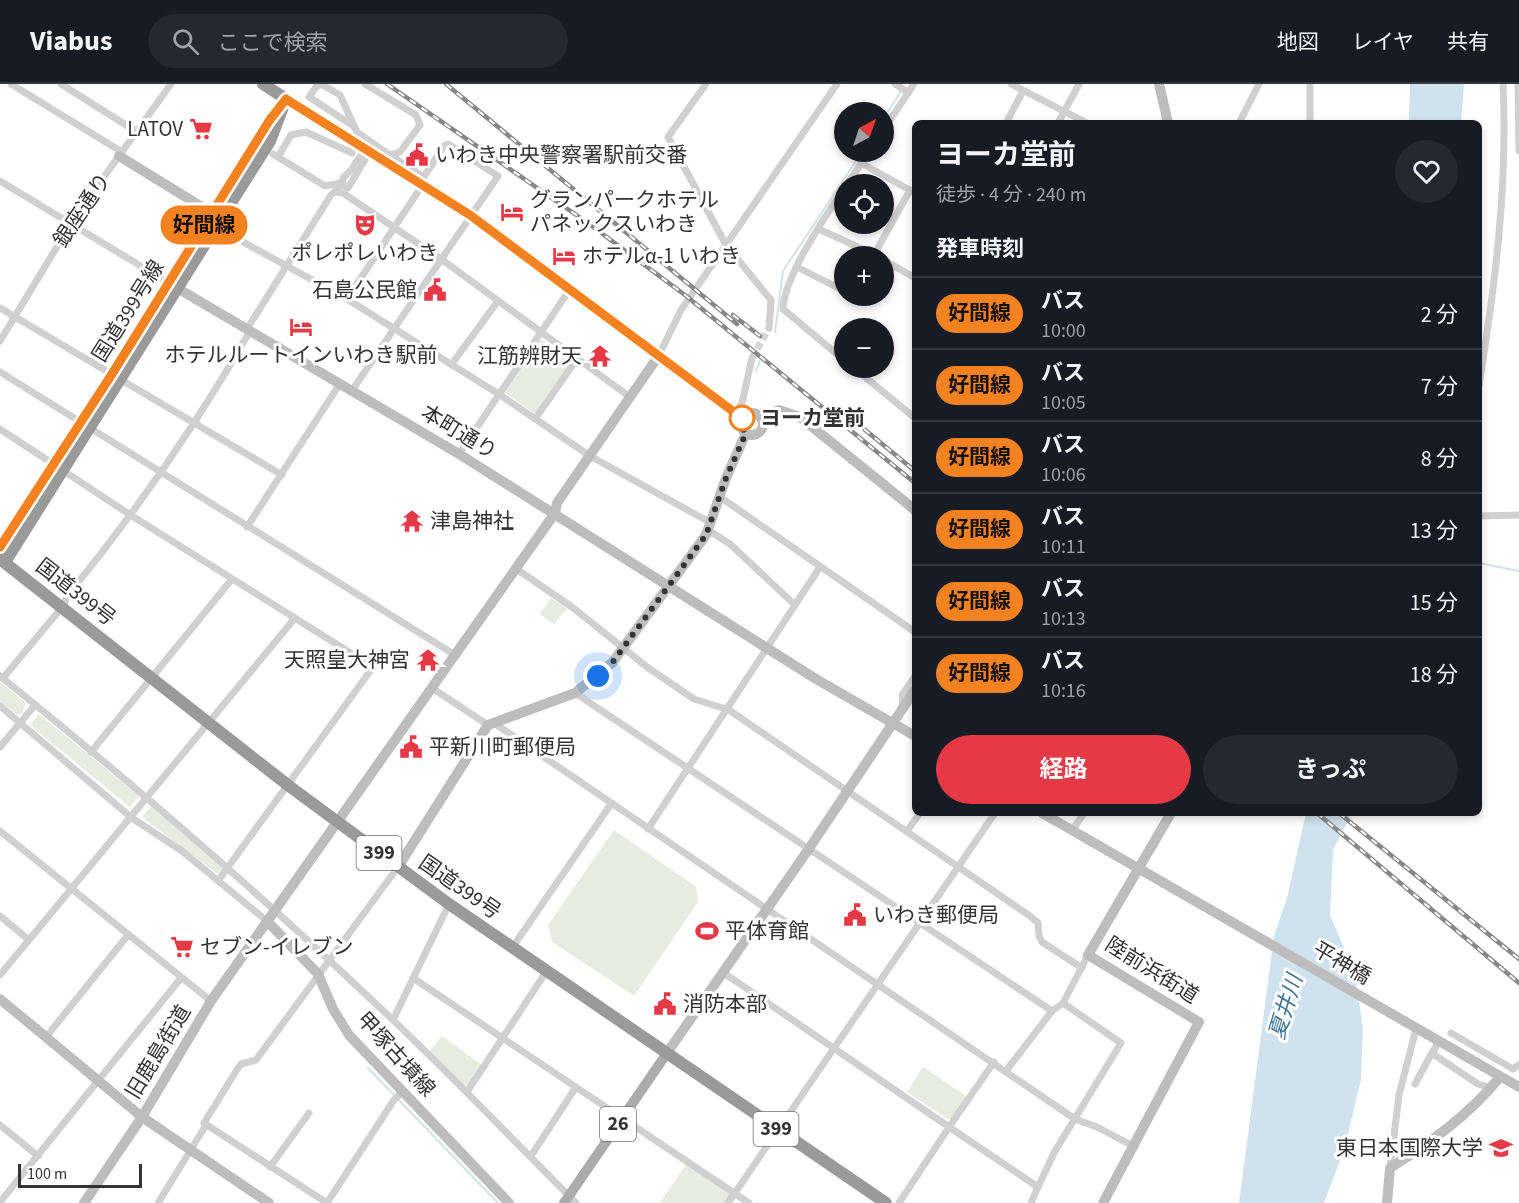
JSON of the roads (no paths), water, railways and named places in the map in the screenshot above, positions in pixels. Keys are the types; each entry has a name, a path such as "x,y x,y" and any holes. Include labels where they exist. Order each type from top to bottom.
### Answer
{"highway":[{"path":"263,84 286,99"},
{"name":"国道399号線","path":"2,564 58,468 214,220 269,121 286,99"},
{"name":"国道399号線","path":"0,547 58,468"},
{"name":"国道399号","path":"2,564 63,606 289,786 449,904 886,1203"}],"main road":[{"name":"26","path":"570,1201 622,1118 667,1053"}],"street":[{"path":"11,84 202,207 223,231 347,299 452,364 591,456 709,526 795,605"},
{"path":"61,84 137,132"},
{"name":"銀座通り","path":"0,341 71,224 171,84"},
{"path":"355,127 309,97 316,87 321,84 340,95 355,127 357,132 739,415 750,413 760,417 779,410 800,417 912,508"},
{"path":"365,84 416,115 420,125 400,152 390,155"},
{"path":"705,84 668,137 726,245 777,299 783,309 834,352"},
{"path":"275,910 555,513 555,505 659,355 681,310 837,84"},
{"path":"894,113 914,84"},
{"path":"1011,84 1080,120"},
{"path":"1060,120 1079,84"},
{"path":"1160,84 1167,120"},
{"path":"1242,120 1259,84"},
{"path":"1310,84 1310,120"},
{"path":"1482,361 1498,234 1503,162 1503,84"},
{"path":"1518,84 1519,151"},
{"path":"897,85 907,92"},
{"path":"1007,120 1023,91"},
{"path":"286,99 365,154 421,180"},
{"path":"352,153 306,132 291,135 275,156 325,186 342,185 348,188 365,154"},
{"path":"347,299 444,146 448,144 498,176 351,392"},
{"path":"365,154 342,178 342,185 331,195 286,265 195,423 159,472 132,516 68,595 63,606 1,677 148,798 330,960 531,1156 570,1201"},
{"path":"854,174 861,163 912,190"},
{"name":"本町通り","path":"0,182 339,385 459,454 767,649 893,723"},
{"path":"336,192 343,193 441,259 630,396"},
{"path":"881,246 912,193"},
{"path":"769,328 777,299 834,205"},
{"path":"819,229 854,246"},
{"path":"894,266 912,276"},
{"path":"797,267 834,286"},
{"path":"459,454 497,393 570,289"},
{"path":"452,364 498,301"},
{"path":"0,308 282,475"},
{"path":"752,358 739,415 742,428 746,433 752,435 761,430 763,424 760,417"},
{"path":"535,419 577,359"},
{"path":"0,372 455,655"},
{"path":"866,378 912,416"},
{"path":"247,527 339,385"},
{"path":"0,429 132,516 373,667 218,881"},
{"path":"158,1203 191,1151 206,1125 204,1123 238,1068 241,1064 256,1060 330,960 398,867 491,724 575,693 605,671 624,647 709,526 746,433"},
{"path":"720,497 912,630"},
{"path":"1482,516 1519,515"},
{"path":"648,829 729,710 820,567"},
{"path":"515,568 624,647 646,667 694,699 729,710 1030,916 1038,923 1042,942 1082,968"},
{"path":"91,752 232,579"},
{"path":"0,975 295,618"},
{"path":"667,1053 911,698 902,695 912,680"},
{"path":"432,688 491,724 611,804 1075,1119 1097,1127 1135,1147"},
{"path":"575,693 1052,1011"},
{"path":"0,747 35,705"},
{"path":"0,706 132,818 182,851 267,921"},
{"path":"893,723 912,734"},
{"path":"512,948 611,804"},
{"path":"907,831 918,816"},
{"path":"728,1203 993,816"},
{"path":"1047,816 1138,870"},
{"path":"1072,831 1082,816"},
{"name":"陸前浜街道","path":"1104,1203 1199,1022 1088,955 1169,816"},
{"path":"0,831 211,1001"},
{"name":"平神橋","path":"1138,870 1414,1027 1436,1046 1517,1083"},
{"path":"393,1020 449,904"},
{"name":"旧鹿島街道","path":"84,1203 142,1117 211,1001 275,910"},
{"path":"0,916 29,940"},
{"name":"甲塚古墳線","path":"267,921 318,974 333,1009 349,1035 509,1203"},
{"path":"46,1037 128,935"},
{"path":"1006,1071 1052,1011 1063,1003 1088,955"},
{"path":"467,1092 546,972"},
{"path":"724,973 1038,1187"},
{"path":"0,1202 181,978"},
{"path":"413,978 749,1203"},
{"path":"0,999 142,1117 269,1203"},
{"path":"1031,1203 1055,1151 1121,1043 1063,1003"},
{"path":"1387,1203 1399,1095 1414,1027"},
{"path":"1450,1033 1513,1069 1519,1065"},
{"path":"1415,1084 1436,1046"},
{"path":"1436,1046 1434,1054 1478,1084 1491,1088"},
{"path":"1487,1070 1494,1059"},
{"path":"899,1203 994,1062"},
{"path":"1390,1168 1442,1135 1472,1110 1500,1077"},
{"path":"531,1156 576,1087"},
{"path":"206,1125 327,1203 394,1100 402,1092"},
{"path":"270,1167 309,1113"},
{"path":"0,1125 38,1156"}],"water":[{"path":"1410,84 1464,84 1461,120 1409,120"},
{"name":"夏井川","path":"1305,816 1350,816 1333,850 1330,915 1355,974 1363,1029 1361,1079 1345,1147 1324,1203 1239,1203 1274,936 1287,898"}],"waterway":[{"path":"894,102 901,91"},
{"path":"775,332 783,271 855,162"},
{"path":"756,371 760,361"},
{"path":"1482,564 1519,571"},
{"path":"368,1068 498,1203"}],"tunnel":[{"path":"752,358 769,328"}],"railway":[{"path":"387,84 585,221 685,295 912,481"},
{"path":"446,84 737,324"},
{"path":"733,315 760,336"},
{"path":"864,429 912,469"},
{"path":"1321,816 1519,983"},
{"path":"1343,816 1519,959"}],"place":[{"name":"LATOV","path":"201,129"},
{"name":"いわき中央警察署駅前交番","path":"417,155"},
{"name":"グランパークホテル パネックスいわき","path":"512,212"},
{"name":"ポレポレいわき","path":"365,225"},
{"name":"ホテルα-1 いわき","path":"564,256"},
{"name":"石島公民館","path":"435,290"},
{"name":"ホテルルートインいわき駅前","path":"301,327"},
{"name":"江筋辨財天","path":"600,356"},
{"name":"ヨーカ堂前","path":"742,418"},
{"name":"津島神社","path":"412,521"},
{"name":"天照皇大神宮","path":"428,660"},
{"name":"平新川町郵便局","path":"411,747"},
{"name":"いわき郵便局","path":"855,915"},
{"name":"平体育館","path":"707,931"},
{"name":"セブン-イレブン","path":"182,947"},
{"name":"消防本部","path":"665,1004"},
{"name":"東日本国際大学","path":"1501,1148"}]}
